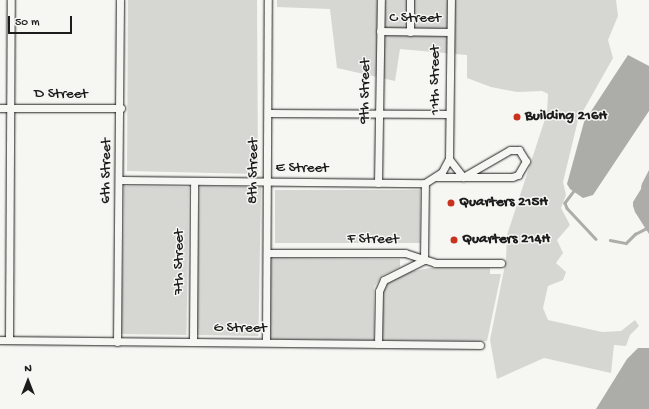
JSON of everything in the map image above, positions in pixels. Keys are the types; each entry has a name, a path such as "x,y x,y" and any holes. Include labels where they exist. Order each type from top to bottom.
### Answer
{"street":[{"path":"9,340 12,108 11,0"},
{"name":"6th Street","path":"117,342 121,180 120,0"},
{"name":"8th Street","path":"266,342 268,0"},
{"name":"9th Street","path":"378,183 380,0"},
{"path":"410,0 410,32"},
{"name":"11th Street","path":"449,159 451,0"},
{"name":"C Street","path":"380,31 450,32"},
{"name":"D Street","path":"0,108 121,108"},
{"path":"268,113 378,112 449,114"},
{"path":"436,177 464,177 512,177 522,170 526,161 524,154 516,149 510,150 464,177"},
{"path":"449,159 464,177"},
{"name":"E Street","path":"121,180 425,183 436,177 446,167 449,159"},
{"name":"7th Street","path":"193,342 194,181"},
{"path":"378,344 379,291 384,280 424,260 425,183"},
{"name":"F Street","path":"267,252 405,253 424,260 501,263"},
{"name":"G Street","path":"0,340 480,345"}],"shaded area":[{"path":"128,0 257,0 258,171 255,174 127,171"},
{"path":"277,0 616,0 618,16 608,40 613,58 578,120 563,182 566,195 561,208 570,225 557,240 563,253 556,263 566,272 563,280 548,286 543,308 548,320 602,332 621,331 635,320 639,326 630,335 626,346 614,345 611,373 544,358 497,379 490,340 506,260 507,235 547,113 548,94 542,91 517,92 491,87 467,78 467,55 400,49 395,81 337,68 330,9 277,7"},
{"path":"628,55 649,66 649,111 593,195 583,198 570,189 567,184 584,122"},
{"path":"649,170 649,234 635,212 632,203"},
{"path":"124,186 189,187 186,335 121,334"},
{"path":"199,186 261,187 258,336 196,335"},
{"path":"275,190 420,190 420,243 275,243"},
{"path":"269,258 400,259 400,267 383,275 374,287 374,340 269,339"},
{"path":"430,268 490,268 490,274 501,274 487,341 382,340 382,291 387,281 408,272"},
{"path":"638,348 649,348 649,409 596,409 627,359"}],"pier":[{"path":"642,180 641,189 633,202 633,213 631,202"}],"waterway":[{"path":"574,191 565,203 567,208 596,239"},
{"path":"610,240 626,243 635,234 649,227"}],"place":[{"name":"Building 216H","path":"517,117"},
{"name":"Quarters 215H","path":"451,203"},
{"name":"Quarters 214H","path":"454,240"}]}
